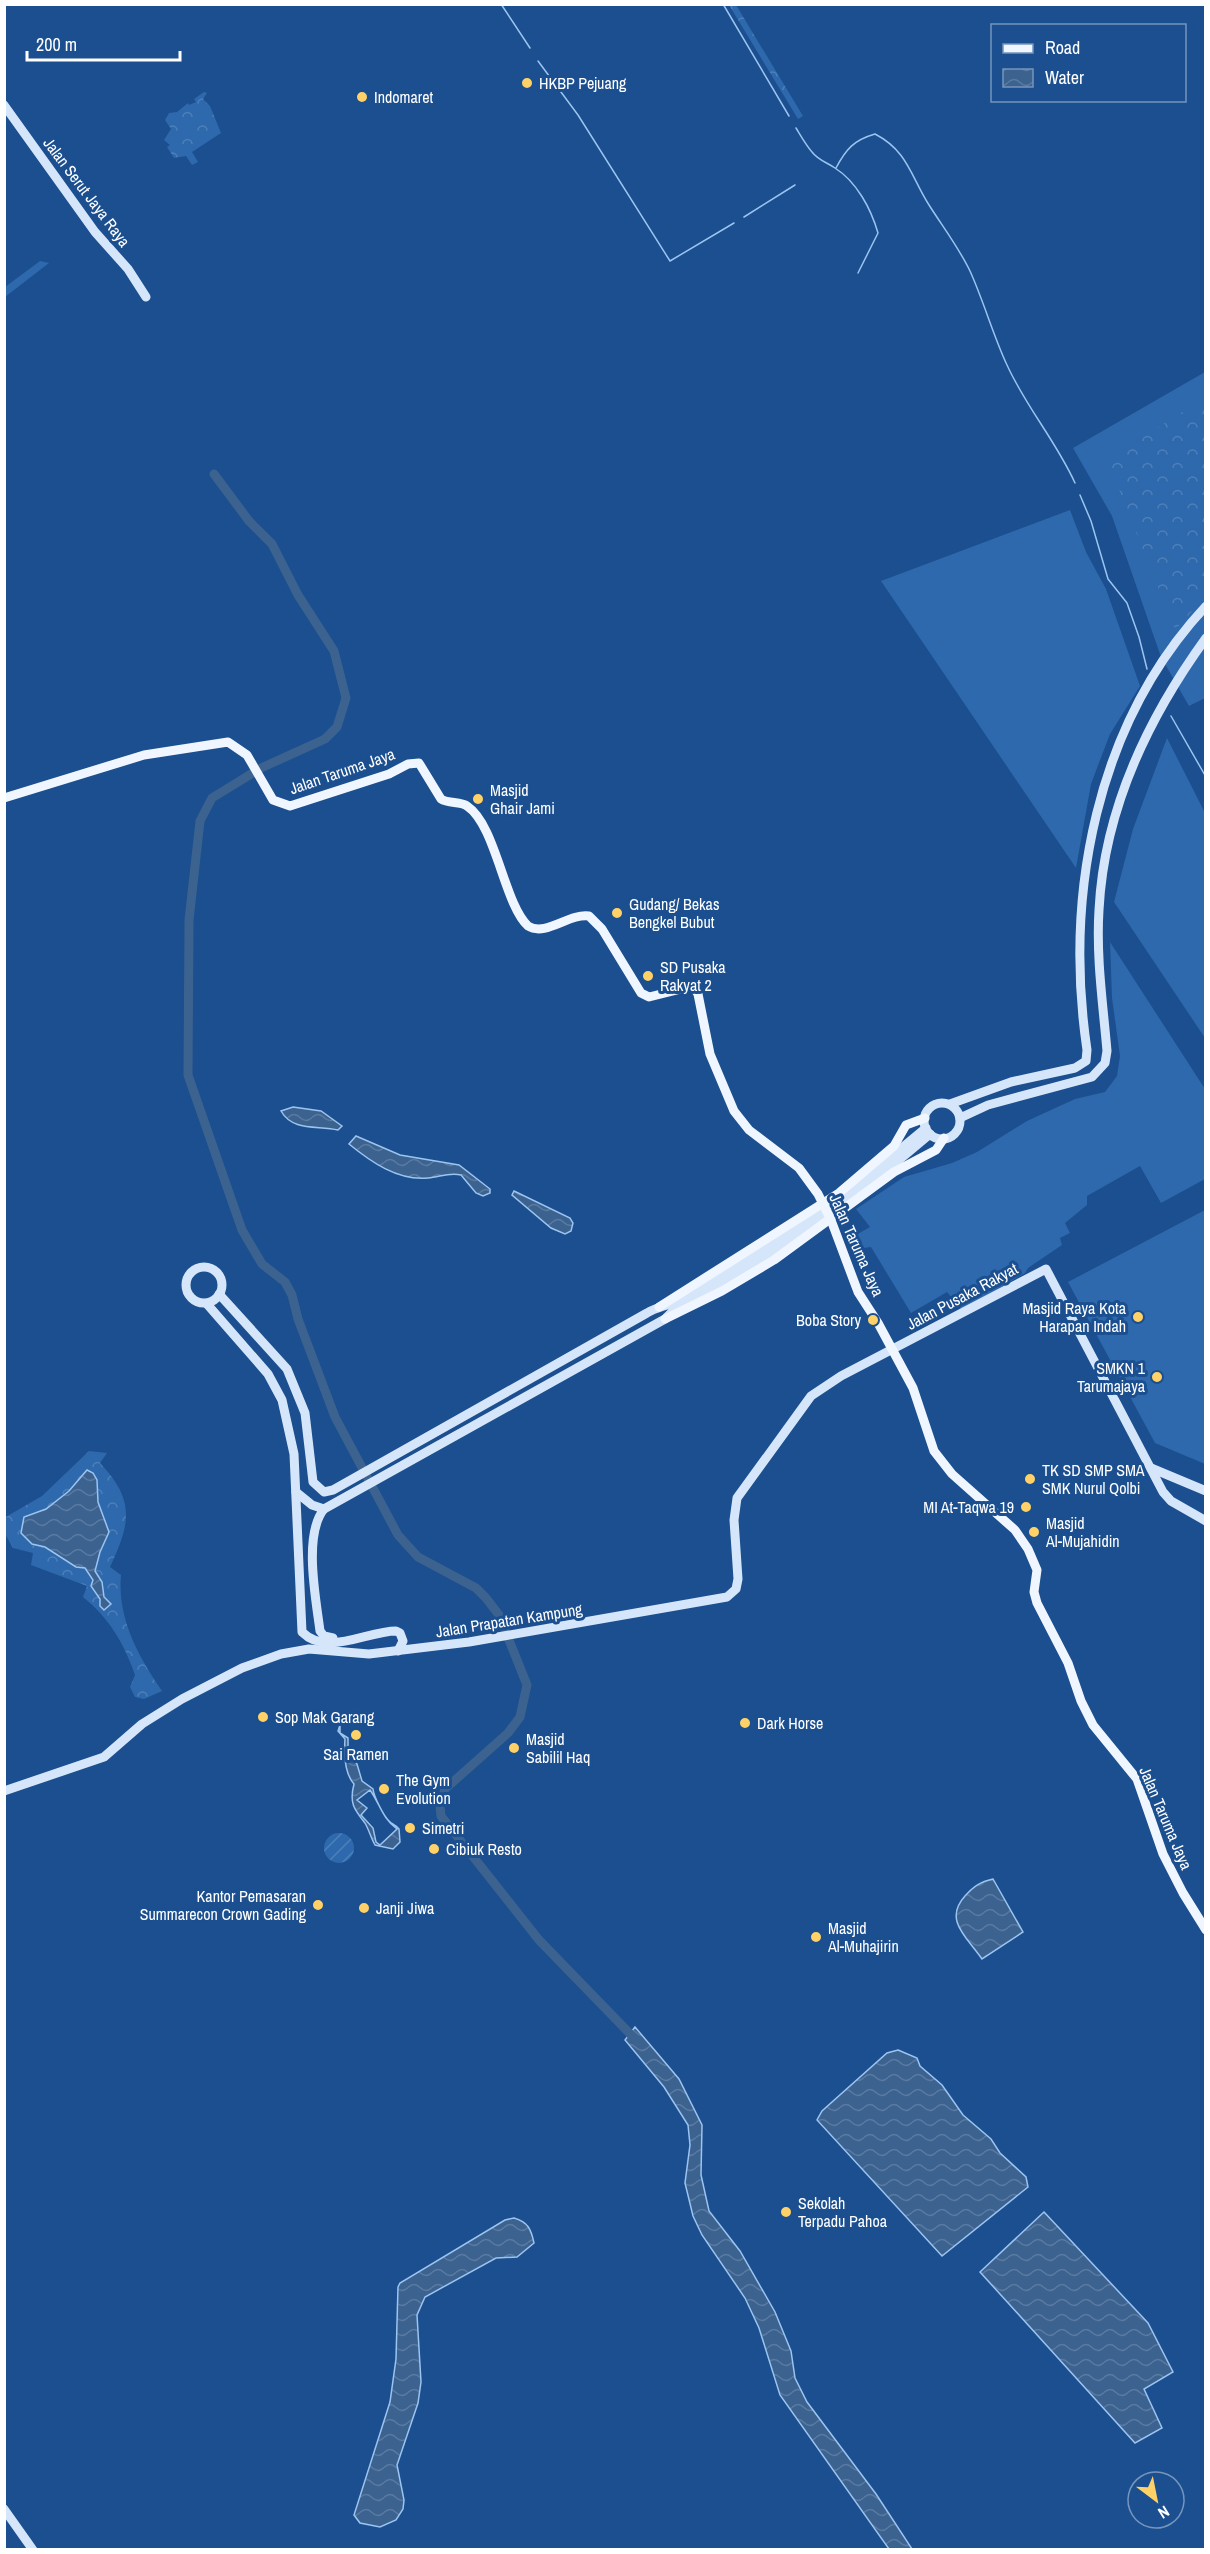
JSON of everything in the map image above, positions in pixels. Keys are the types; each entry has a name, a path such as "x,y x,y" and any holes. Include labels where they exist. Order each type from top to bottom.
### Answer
{"main road":[{"name":"Jalan Taruma Jaya","path":"4,798 144,755 228,742 242,749 273,800 290,806 389,774 408,764 419,763 441,800 464,804 475,814 528,926 537,930 580,915 589,916 598,922 641,993 649,997 689,985 694,988 701,1006 710,1054 740,1120 799,1168 823,1203 858,1292 893,1349 916,1397 928,1438 940,1461 1015,1530 1028,1549 1037,1570 1035,1598 1068,1663 1081,1701 1093,1725 1137,1779 1167,1862 1206,1930"},
{"path":"665,1311 839,1193 894,1146 906,1125 927,1126"},
{"path":"665,1311 750,1274 831,1220 894,1172 936,1150 944,1138"}],"street":[{"name":"Jalan Serut Jaya Raya","path":"4,105 95,232 128,269 146,297"},
{"path":"409,1649 409,1640 398,1628 384,1627 334,1638 324,1636 320,1631 314,1530 316,1519 324,1509 539,1390 798,1228 911,1145 927,1126 934,1105 950,1104 1011,1082 1075,1068 1086,1061 1088,1053 1078,966 1080,905 1089,847 1116,751 1159,667 1206,606"},
{"path":"960,1119 997,1102 1092,1077 1101,1069 1107,1056 1098,964 1099,910 1104,860 1134,764 1161,704 1206,638"},
{"path":"1088,1053 1107,1056"},
{"path":"927,1126 944,1138 954,1135 959,1127 960,1119 959,1113 950,1104"},
{"path":"207,1304 219,1294 222,1279 217,1272 205,1268 191,1273 185,1284 186,1293 199,1303 207,1304 268,1374 284,1405 291,1433 296,1492 301,1627 308,1637 339,1642 396,1631 400,1633 403,1641 398,1651"},
{"name":"Jalan Pusaka Rakyat","path":"893,1349 1046,1269 1152,1468"},
{"path":"219,1294 287,1369 305,1413 313,1482 324,1492 391,1458 533,1378 665,1311"},
{"name":"Jalan Prapatan Kampung","path":"4,1791 104,1757 142,1724 215,1680 258,1662 299,1650 369,1654 398,1651 500,1637 727,1597 734,1592 738,1579 734,1514 737,1498 811,1396 829,1383 893,1349"},
{"path":"533,1378 539,1390"},
{"path":"284,1405 300,1400"},
{"path":"1152,1468 1206,1491"},
{"path":"1152,1468 1166,1496 1206,1521"},
{"path":"296,1492 312,1505 324,1509"},
{"path":"300,1600 308,1603 317,1600"},
{"path":"4,2509 33,2550"}],"green space":[{"path":"729,5 736,5 803,116 798,119"},
{"path":"204,92 207,93 203,99 210,106 221,133 192,152 198,162 192,165 186,156 174,158 167,147 170,145 164,140 171,129 165,120 169,113 177,112 188,103 189,105 196,102 194,99"},
{"path":"40,261 49,263 5,297 5,287"},
{"path":"1205,372 1205,698 1189,706 1161,657 1112,516 1073,448"},
{"path":"1205,398 1205,597 1175,630 1107,459"},
{"path":"1070,510 1086,552 1106,589 1140,686 1110,734 1091,784 1076,868 881,581"},
{"path":"1167,738 1205,813 1205,1038 1114,902 1133,829"},
{"path":"1110,942 1205,1089 1205,1179 1161,1203 1140,1166 1087,1196 1087,1205 1065,1223 1070,1233 1060,1238 1062,1245 1028,1268 1025,1273 962,1310 947,1292 911,1313 871,1247 863,1248 856,1235 870,1227 856,1209 904,1177 952,1163 977,1152 1027,1121 1075,1099 1105,1092 1117,1076 1120,1056 1112,998"},
{"path":"1205,1210 1205,1464 1155,1443 1068,1282"},
{"path":"89,1451 107,1453 100,1463 120,1489 124,1501 125,1525 110,1567 121,1575 122,1606 131,1636 162,1691 144,1699 135,1697 130,1687 135,1675 121,1642 108,1622 83,1597 87,1586 31,1565 33,1553 13,1548 5,1534 4,1518 42,1496"},
{"path":"339,1833 350,1837 354,1848 350,1859 339,1863 328,1859 324,1848 328,1837"}],"water":[{"path":"293,1107 321,1111 342,1126 338,1130 299,1125 286,1118 281,1111"},
{"path":"356,1136 400,1155 459,1165 490,1189 490,1193 483,1196 476,1193 461,1175 417,1178 386,1169 349,1144"},
{"path":"514,1191 570,1218 573,1223 571,1231 565,1234 551,1228 512,1195"},
{"path":"87,1470 93,1473 97,1480 98,1502 109,1532 95,1571 102,1582 104,1597 111,1604 104,1610 91,1586 93,1580 85,1568 76,1567 45,1547 32,1544 21,1533 24,1517 46,1509 69,1491"},
{"path":"340,1725 340,1733 348,1738 348,1751 357,1764 362,1781 373,1789 386,1817 399,1829 400,1842 393,1849 375,1845 365,1823 355,1810 352,1801 354,1784 345,1763 345,1739 338,1731","holes":["370,1790 385,1816 397,1829 380,1845 376,1842 373,1828 361,1815 367,1808 357,1800"]},
{"path":"993,1879 1023,1932 982,1959 964,1936 956,1913 959,1905 971,1890"},
{"path":"635,2027 679,2079 702,2125 701,2175 709,2211 740,2251 775,2312 791,2351 795,2378 807,2402 876,2494 912,2549 889,2549 780,2395 759,2328 745,2298 702,2235 693,2216 685,2183 690,2145 688,2125 664,2087 625,2040"},
{"path":"898,2050 917,2058 920,2066 942,2085 963,2115 991,2139 1000,2153 1026,2177 1028,2187 942,2256 817,2120 822,2111 887,2053"},
{"path":"1044,2212 1148,2323 1173,2372 1144,2389 1162,2428 1135,2443 980,2272"},
{"path":"514,2218 528,2227 534,2243 517,2257 496,2258 425,2297 417,2315 421,2382 418,2403 397,2465 404,2500 403,2509 396,2520 380,2527 360,2523 354,2515 390,2402 396,2359 400,2283 505,2220"}],"waterway":[{"path":"501,4 530,48"},
{"path":"723,4 789,116"},
{"path":"538,61 578,115 670,261 734,223"},
{"path":"796,128 814,155 850,181 862,197 871,215 878,233 858,273"},
{"path":"836,168 851,146 875,134 895,148 902,157 929,205 966,262 1002,354 1023,395 1075,483"},
{"path":"744,217 795,185"},
{"path":"214,474 249,521 272,544 298,595 334,651 346,698 337,727 325,739 261,768 212,798 200,821 189,920 188,1075 242,1230 262,1264 285,1282 292,1295 298,1319 335,1417 398,1535 418,1557 476,1588 486,1598 499,1615 527,1685 520,1717 508,1733 445,1789 440,1806 441,1816 539,1940 638,2042"},
{"path":"1080,495 1091,521 1108,579 1127,603 1147,669"},
{"path":"1171,716 1206,777"}],"place":[{"name":"HKBP Pejuang","path":"527,83"},
{"name":"Indomaret","path":"362,97"},
{"name":"Masjid Ghair Jami","path":"478,799"},
{"name":"Gudang/ Bekas Bengkel Bubut","path":"617,913"},
{"name":"SD Pusaka Rakyat 2","path":"648,976"},
{"name":"Masjid Raya Kota Harapan Indah","path":"1138,1317"},
{"name":"Boba Story","path":"873,1320"},
{"name":"SMKN 1 Tarumajaya","path":"1157,1377"},
{"name":"TK SD SMP SMA SMK Nurul Qolbi","path":"1030,1479"},
{"name":"MI At-Taqwa 19","path":"1026,1507"},
{"name":"Masjid Al-Mujahidin","path":"1034,1532"},
{"name":"Sop Mak Garang","path":"263,1717"},
{"name":"Dark Horse","path":"745,1723"},
{"name":"Sai Ramen","path":"356,1735"},
{"name":"Masjid Sabilil Haq","path":"514,1748"},
{"name":"The Gym Evolution","path":"384,1789"},
{"name":"Simetri","path":"410,1828"},
{"name":"Cibiuk Resto","path":"434,1849"},
{"name":"Kantor Pemasaran Summarecon Crown Gading","path":"318,1905"},
{"name":"Janji Jiwa","path":"364,1908"},
{"name":"Masjid Al-Muhajirin","path":"816,1937"},
{"name":"Sekolah Terpadu Pahoa","path":"786,2212"}]}
